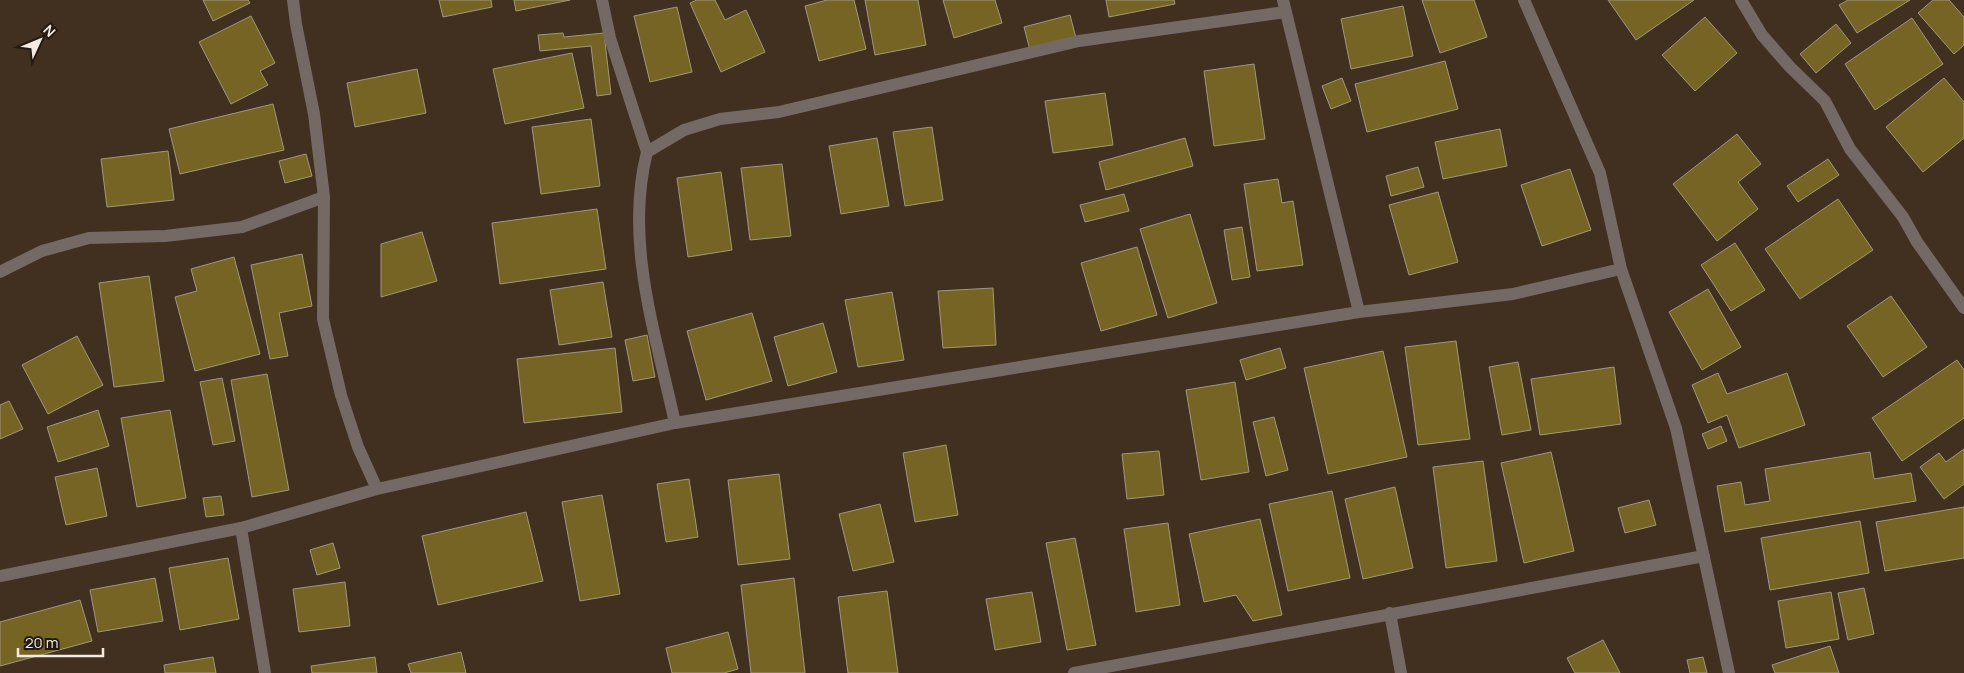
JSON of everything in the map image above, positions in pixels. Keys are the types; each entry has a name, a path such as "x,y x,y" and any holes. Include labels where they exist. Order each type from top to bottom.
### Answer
{"street":[{"path":"293,0 314,114 324,197 323,319 344,404 358,447 377,489"},
{"path":"602,0 610,38 647,152 641,175 639,214 643,279 675,423"},
{"path":"1524,0 1600,173 1621,269 1676,428 1728,673"},
{"path":"1742,0 1762,36 1825,101 1850,149 1903,216 1917,242 1964,308"},
{"path":"647,152 684,130 720,119 778,112 1079,41 1284,6 1359,312"},
{"path":"0,272 42,252 89,238 165,236 242,227 324,197"},
{"path":"0,576 240,528 377,489 675,423 1359,312 1513,294 1621,269"},
{"path":"240,528 265,673"},
{"path":"1074,673 1704,556"},
{"path":"1390,613 1400,673"}],"building":[{"path":"203,0 248,0 250,3 213,21"},
{"path":"439,0 491,0 492,7 443,17"},
{"path":"514,0 570,0 516,11"},
{"path":"697,0 715,0 725,20 746,10 765,52 721,72 690,3"},
{"path":"827,0 854,0 866,49 819,61 805,6"},
{"path":"865,0 918,0 926,45 875,55"},
{"path":"943,0 995,0 1002,23 954,38"},
{"path":"1106,0 1174,0 1175,4 1109,17"},
{"path":"1422,0 1474,0 1487,37 1440,53"},
{"path":"1608,0 1694,0 1636,40"},
{"path":"1848,0 1910,0 1857,33 1839,5"},
{"path":"1933,0 1949,0 1964,17 1964,45 1954,54 1918,13"},
{"path":"1403,6 1413,56 1351,69 1341,19"},
{"path":"677,7 692,72 650,82 634,16"},
{"path":"1070,15 1076,38 1030,50 1024,27"},
{"path":"251,16 275,63 260,71 268,85 231,104 199,42"},
{"path":"1705,17 1737,53 1695,91 1662,55"},
{"path":"1912,18 1943,64 1875,110 1845,64"},
{"path":"1836,24 1851,43 1816,73 1800,54"},
{"path":"563,33 564,37 604,33 611,94 597,96 591,46 540,51 538,35"},
{"path":"572,53 584,108 505,124 493,69"},
{"path":"1445,61 1458,109 1367,132 1355,84"},
{"path":"1254,64 1265,139 1214,146 1204,71"},
{"path":"417,69 426,113 355,127 347,83"},
{"path":"1342,78 1351,101 1331,109 1322,86"},
{"path":"1944,78 1964,102 1964,138 1923,172 1886,127"},
{"path":"1105,93 1113,145 1053,153 1045,101"},
{"path":"273,104 284,150 180,174 169,129"},
{"path":"591,119 600,186 541,194 532,127"},
{"path":"932,127 943,200 905,206 893,132"},
{"path":"1500,129 1507,166 1443,179 1435,142"},
{"path":"1737,134 1761,164 1738,182 1758,209 1717,241 1673,184"},
{"path":"877,138 889,206 841,214 829,146"},
{"path":"1185,138 1193,166 1106,190 1099,162"},
{"path":"168,151 174,200 107,207 101,159"},
{"path":"306,154 312,176 285,183 279,161"},
{"path":"1828,159 1839,175 1798,202 1787,186"},
{"path":"782,164 791,236 750,240 741,168"},
{"path":"1418,167 1424,187 1391,196 1386,176"},
{"path":"1570,169 1591,230 1542,246 1521,185"},
{"path":"721,172 732,250 688,257 677,178"},
{"path":"1278,179 1282,203 1293,201 1303,265 1257,271 1244,184"},
{"path":"1438,192 1458,262 1409,275 1389,205"},
{"path":"1124,194 1129,211 1085,222 1080,205"},
{"path":"1838,199 1873,250 1800,299 1765,249"},
{"path":"597,209 606,269 500,284 492,223"},
{"path":"1190,214 1217,303 1168,318 1140,229"},
{"path":"1242,227 1250,277 1232,280 1224,230"},
{"path":"422,232 437,281 381,297 381,244"},
{"path":"1735,243 1765,290 1731,311 1701,265"},
{"path":"1137,247 1157,315 1101,331 1081,263"},
{"path":"302,254 312,306 279,313 288,356 270,359 251,265"},
{"path":"234,257 260,354 195,371 175,297 197,291 191,269"},
{"path":"149,276 164,381 114,387 99,283"},
{"path":"603,282 612,337 559,345 550,290"},
{"path":"993,288 996,345 943,348 938,291"},
{"path":"1708,289 1741,347 1702,370 1669,312"},
{"path":"892,292 904,360 858,367 845,300"},
{"path":"1891,296 1927,347 1883,377 1847,326"},
{"path":"752,313 772,381 706,400 687,331"},
{"path":"823,323 837,372 788,386 774,337"},
{"path":"647,335 655,377 633,381 625,340"},
{"path":"77,336 103,385 48,414 22,365"},
{"path":"1456,341 1470,439 1418,445 1405,347"},
{"path":"615,348 622,412 524,423 517,359"},
{"path":"1280,348 1286,368 1246,380 1240,360"},
{"path":"1383,351 1407,457 1328,474 1304,368"},
{"path":"1957,360 1964,370 1964,418 1902,461 1872,418"},
{"path":"1518,362 1531,430 1502,435 1489,367"},
{"path":"1614,367 1621,424 1540,435 1531,379"},
{"path":"1718,373 1727,394 1787,373 1805,425 1739,448 1727,415 1708,423 1692,385"},
{"path":"267,374 289,490 252,497 231,380"},
{"path":"222,378 235,441 213,445 200,382"},
{"path":"1235,382 1249,472 1201,480 1186,390"},
{"path":"9,401 23,429 0,439 0,405"},
{"path":"98,410 109,446 58,462 47,427"},
{"path":"170,410 186,498 137,507 121,418"},
{"path":"1274,417 1288,470 1266,476 1253,422"},
{"path":"1721,426 1727,441 1708,449 1702,434"},
{"path":"946,445 958,515 915,522 903,453"},
{"path":"1964,449 1964,484 1944,499 1920,467 1939,453 1946,462"},
{"path":"1159,451 1164,495 1127,499 1122,454"},
{"path":"1551,452 1574,551 1524,563 1501,463"},
{"path":"1870,452 1874,479 1911,473 1916,501 1725,532 1717,486 1741,482 1745,505 1770,501 1765,469"},
{"path":"1483,461 1497,561 1446,568 1433,467"},
{"path":"97,468 107,516 66,525 55,477"},
{"path":"779,474 790,559 738,565 728,480"},
{"path":"689,479 698,537 666,542 657,484"},
{"path":"1395,487 1413,568 1363,579 1345,499"},
{"path":"1332,491 1350,578 1288,591 1269,504"},
{"path":"602,495 620,594 580,601 562,502"},
{"path":"221,496 224,515 206,517 203,498"},
{"path":"1649,500 1656,525 1625,533 1618,508"},
{"path":"880,504 894,562 853,571 839,514"},
{"path":"1964,507 1964,558 1885,571 1876,522"},
{"path":"526,512 543,581 438,605 422,536"},
{"path":"1260,519 1282,615 1253,621 1236,595 1204,602 1189,534"},
{"path":"1860,521 1869,573 1770,590 1761,538"},
{"path":"1168,523 1180,605 1136,612 1124,529"},
{"path":"1075,538 1096,645 1067,650 1046,543"},
{"path":"333,543 340,568 317,575 310,550"},
{"path":"228,558 239,619 180,630 169,568"},
{"path":"155,578 163,621 98,632 90,590"},
{"path":"794,578 805,673 751,673 741,585"},
{"path":"345,582 350,626 299,632 293,589"},
{"path":"1864,588 1874,634 1848,640 1838,593"},
{"path":"887,591 898,673 848,673 838,597"},
{"path":"1032,592 1041,642 995,650 986,599"},
{"path":"1831,592 1839,639 1786,648 1778,601"},
{"path":"80,600 92,641 0,666 0,622"},
{"path":"728,632 738,669 724,673 672,673 666,648"},
{"path":"1603,640 1620,673 1575,673 1567,658"},
{"path":"1830,646 1839,673 1775,673 1772,665"},
{"path":"461,652 466,673 411,673 408,664"},
{"path":"213,657 216,673 165,673 164,665"},
{"path":"375,657 377,673 312,673 311,666"},
{"path":"1703,657 1707,673 1690,673 1687,660"}]}
